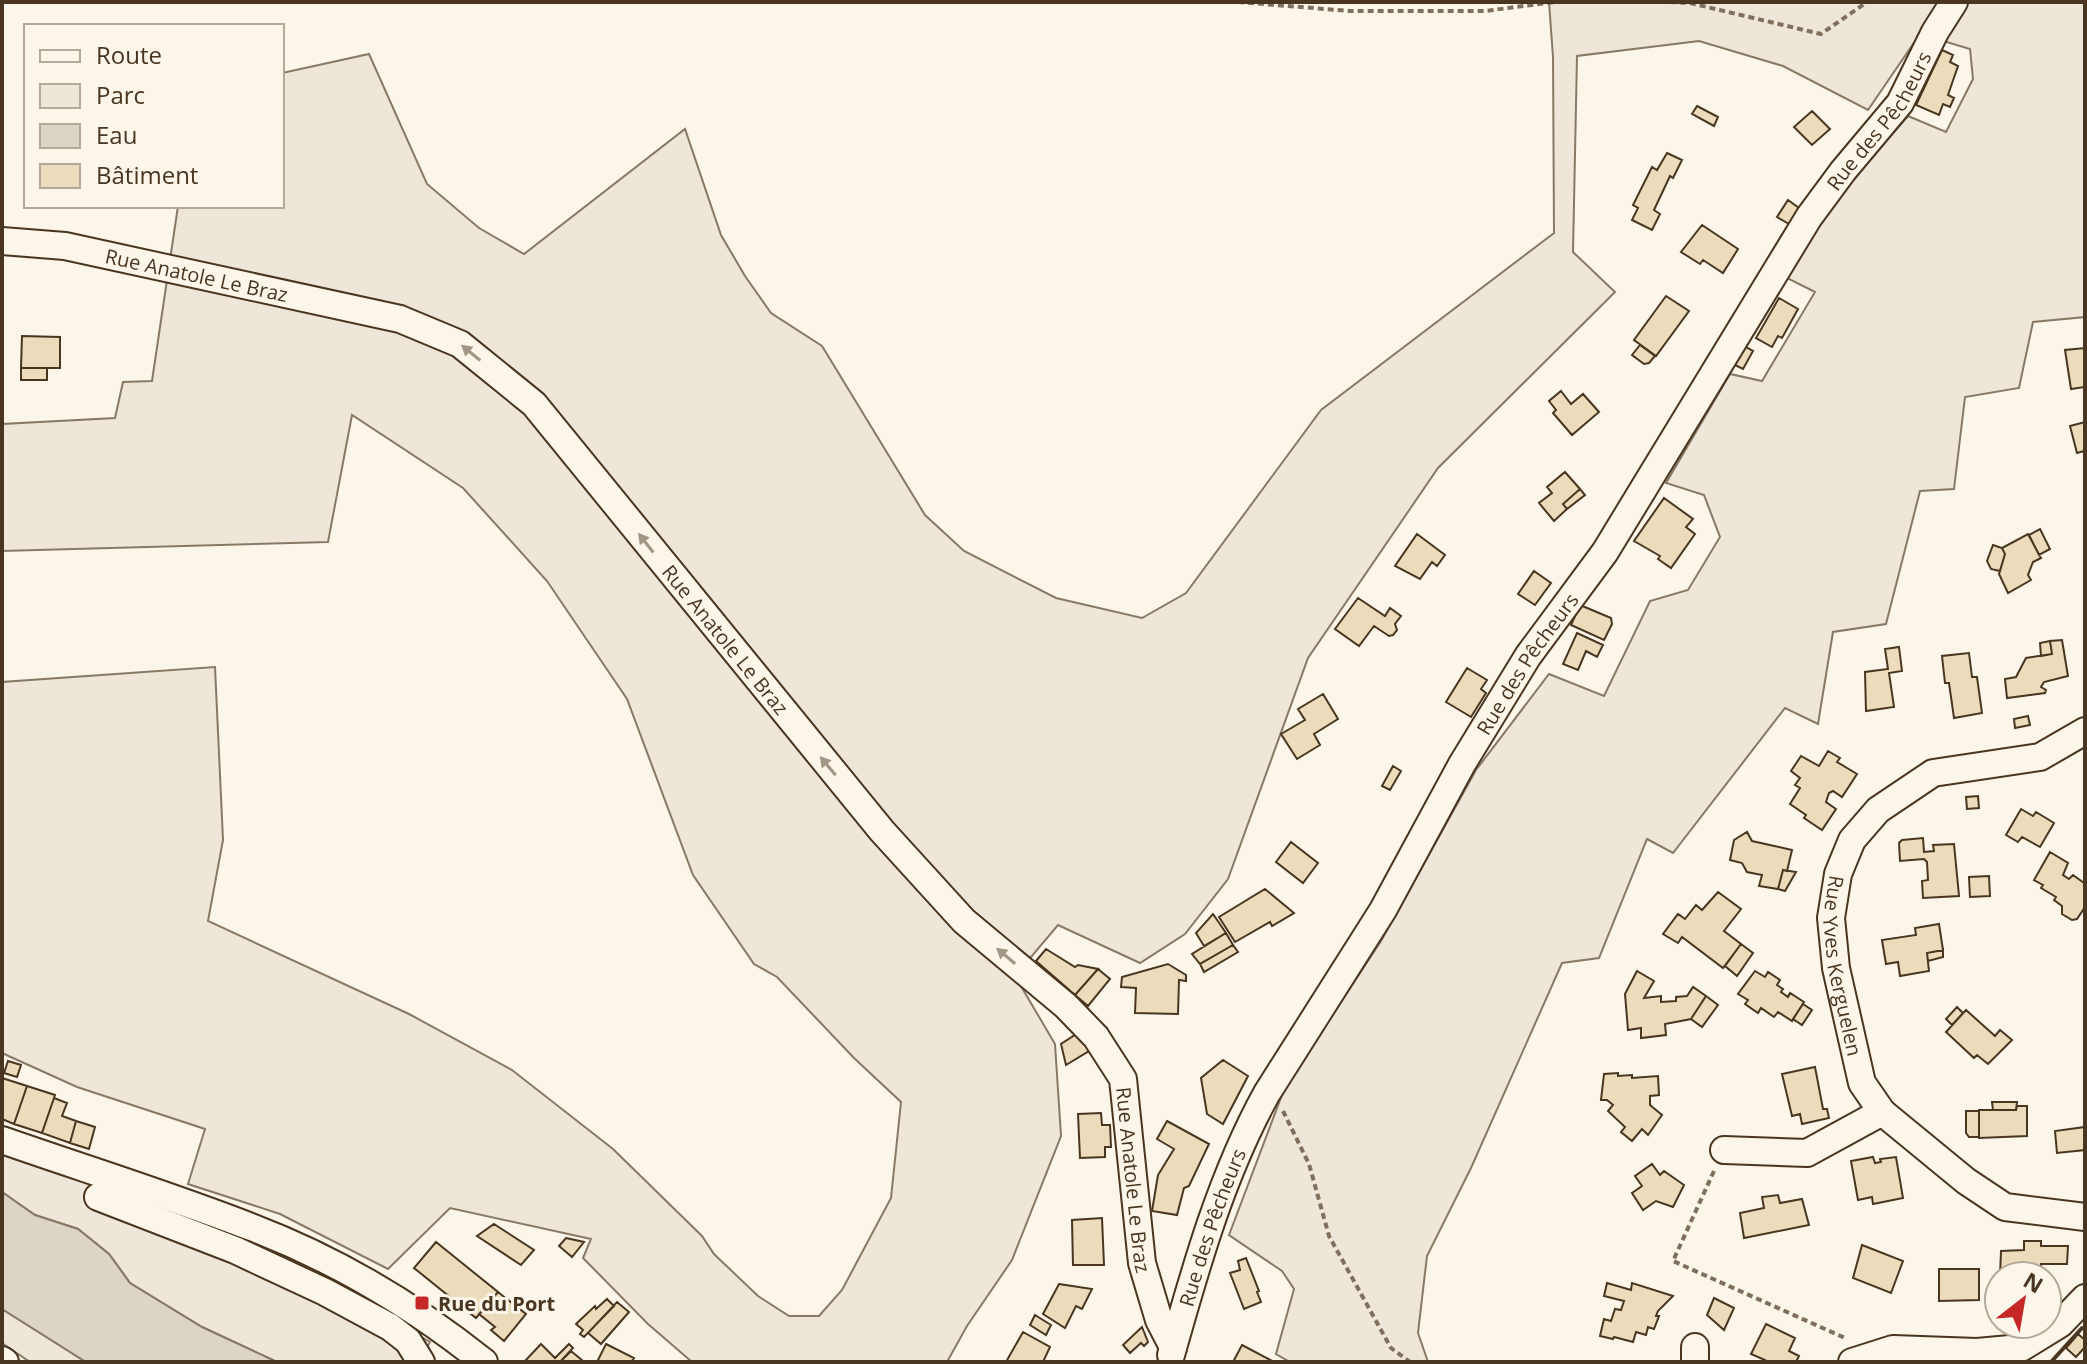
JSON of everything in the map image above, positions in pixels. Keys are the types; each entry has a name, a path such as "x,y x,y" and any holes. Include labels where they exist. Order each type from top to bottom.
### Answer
{"street":[{"name":"Rue des Pêcheurs","path":"1171,1355 1215,1211 1250,1124 1267,1093 1383,910 1462,764 1528,656 1605,552 1809,217 1900,103 1935,32 1954,2"},
{"name":"Rue Anatole Le Braz","path":"2,241 65,246 400,319 460,344 534,404 882,831 964,921 1066,1006 1096,1037 1123,1079 1142,1263 1171,1355"},
{"name":"Rue Yves Kerguelen","path":"2085,731 2040,757 1933,773 1878,810 1852,840 1838,874 1831,918 1836,968 1862,1083 1882,1112 1966,1181 2005,1207 2085,1217"},
{"path":"1724,1150 1807,1153 1882,1112"},
{"path":"2,1140 253,1227 332,1264 414,1310 484,1362"},
{"path":"98,1197 235,1250 325,1292 390,1327 408,1341 421,1362"},
{"path":"1854,1353 1893,1349 1977,1352 2021,1348 2060,1324 2085,1298"}],"path":[{"path":"1238,2 1350,11 1485,11 1555,2"},
{"path":"1670,2 1690,3 1821,34 1867,2"},
{"path":"1267,1093 1287,1114 1309,1164 1329,1236 1391,1348 1410,1362"},
{"path":"1724,1150 1673,1261 1854,1353"}],"green space":[{"path":"1549,2 2085,2 2085,317 2033,322 2019,388 1965,397 1954,489 1920,491 1886,624 1833,632 1818,724 1785,708 1673,853 1647,839 1599,958 1562,963 1471,1168 1427,1256 1418,1333 1428,1362 1290,1362 1276,1354 1294,1289 1282,1271 1229,1235 1285,1087 1381,941 1476,770 1549,674 1604,696 1650,601 1688,590 1720,537 1704,495 1666,483 1730,374 1762,381 1815,292 1783,276 1851,181 1908,116 1946,132 1973,79 1970,49 1920,34 1868,110 1783,66 1699,41 1577,56 1573,252 1615,292 1438,468 1308,658 1228,879 1185,934 1140,963 1058,925 1015,976 1055,1044 1061,1136 1012,1260 967,1326 947,1362 692,1362 648,1324 583,1258 591,1239 450,1208 388,1269 280,1214 188,1184 205,1129 77,1087 2,1053 2,682 215,667 223,840 208,921 409,1014 512,1070 613,1149 758,1296 789,1316 819,1316 842,1290 891,1198 901,1102 777,977 754,964 693,875 627,699 547,581 463,488 352,415 328,542 2,551 2,424 115,418 123,382 152,381 178,208 284,208 284,73 369,54 427,184 479,228 524,254 685,129 721,235 745,276 771,313 822,346 925,515 964,551 1056,598 1142,618 1186,593 1321,410 1554,233 1553,57"},
{"path":"2,1153 117,1194 349,1295 430,1342 425,1351 431,1362 277,1362 202,1327 130,1283 109,1254 78,1229 35,1215 2,1192"},
{"path":"2,1309 86,1362 30,1362 2,1343"}],"water":[{"path":"2,1192 35,1215 78,1229 109,1254 130,1283 202,1327 277,1362 86,1362 2,1309"}],"building":[{"path":"1942,50 1953,55 1950,62 1958,66 1948,95 1954,98 1950,107 1943,104 1939,115 1916,105"},
{"path":"1697,106 1718,117 1714,126 1692,114"},
{"path":"1812,111 1830,129 1812,145 1794,127"},
{"path":"1667,153 1682,160 1673,178 1670,176 1654,210 1660,214 1652,230 1632,220 1638,208 1633,205 1652,167 1657,170"},
{"path":"1788,200 1799,208 1789,224 1777,217"},
{"path":"1702,225 1738,249 1723,273 1703,260 1700,264 1681,252"},
{"path":"1666,296 1689,311 1656,356 1634,340"},
{"path":"1779,298 1798,309 1782,338 1778,336 1772,347 1756,338"},
{"path":"22,336 60,337 60,368 21,368"},
{"path":"1640,345 1655,356 1649,363 1644,364 1632,355"},
{"path":"1744,346 1753,351 1743,369 1733,364"},
{"path":"2085,348 2085,387 2071,389 2065,350"},
{"path":"21,368 47,368 47,380 21,380"},
{"path":"1561,391 1571,404 1583,394 1599,412 1572,435 1553,413 1556,410 1549,401"},
{"path":"2085,422 2085,454 2084,451 2077,453 2070,426"},
{"path":"1565,472 1580,489 1563,504 1567,509 1554,521 1539,503 1552,493 1547,487"},
{"path":"1580,489 1585,495 1567,509 1563,504"},
{"path":"1664,498 1693,519 1686,527 1695,534 1671,568 1658,559 1660,556 1634,541"},
{"path":"2040,529 2050,549 2039,555 2029,535"},
{"path":"1417,534 1445,555 1437,566 1432,562 1420,579 1395,566"},
{"path":"2028,534 2041,558 2033,562 2028,575 2031,580 2008,593 1999,574 2005,554 2002,548"},
{"path":"1993,545 2002,548 2005,554 2000,571 1991,569 1987,561"},
{"path":"1534,571 1551,583 1535,605 1518,594"},
{"path":"1358,598 1385,616 1390,608 1401,616 1395,624 1397,630 1393,635 1389,636 1374,626 1359,646 1335,629"},
{"path":"1580,605 1611,618 1612,624 1604,640 1571,625"},
{"path":"1577,633 1603,645 1597,657 1586,651 1578,670 1563,664"},
{"path":"2062,640 2068,676 2044,682 2041,687 2046,690 2045,693 2007,698 2005,679 2016,677 2026,658 2052,654 2050,641"},
{"path":"2050,641 2052,654 2041,656 2040,643"},
{"path":"1899,647 1902,671 1889,673 1894,707 1866,711 1865,672 1888,669 1885,649"},
{"path":"1969,653 1972,677 1977,677 1982,713 1954,718 1942,656"},
{"path":"1467,668 1487,680 1481,689 1486,693 1471,717 1446,702"},
{"path":"1323,694 1338,719 1314,734 1320,745 1297,759 1281,734 1305,720 1298,709"},
{"path":"2028,716 2030,725 2015,728 2014,719"},
{"path":"1828,751 1840,758 1837,762 1857,774 1842,797 1833,791 1829,793 1826,802 1836,809 1822,830 1790,804 1800,788 1795,785 1800,778 1791,771 1801,756 1819,766"},
{"path":"1393,766 1401,771 1390,790 1382,786"},
{"path":"1978,796 1979,808 1967,809 1966,797"},
{"path":"2021,809 2033,816 2036,812 2054,823 2040,847 2022,837 2018,842 2006,835"},
{"path":"1747,832 1752,841 1792,850 1778,889 1759,886 1762,875 1747,872 1742,863 1730,860 1734,840"},
{"path":"1923,838 1924,852 1934,851 1933,845 1954,844 1959,896 1923,898 1922,881 1928,880 1927,862 1924,859 1900,861 1899,843 1902,840"},
{"path":"1291,842 1318,863 1303,883 1276,862"},
{"path":"2050,852 2068,863 2063,875 2069,879 2073,875 2084,883 2085,907 2077,919 2072,920 2062,914 2062,906 2054,900 2056,897 2034,880"},
{"path":"1783,870 1796,872 1785,891 1778,889"},
{"path":"1989,876 1990,896 1970,897 1969,877"},
{"path":"1265,889 1294,913 1272,926 1270,922 1235,942 1219,917"},
{"path":"1718,892 1741,909 1724,931 1741,944 1723,968 1682,937 1678,943 1663,934 1678,914 1685,919 1696,905 1702,910"},
{"path":"1213,914 1226,933 1204,946 1196,933"},
{"path":"1939,924 1943,950 1927,953 1929,971 1900,976 1898,962 1886,964 1882,940 1916,935 1915,928"},
{"path":"1226,933 1233,945 1200,964 1192,954"},
{"path":"1741,944 1753,953 1737,976 1725,966"},
{"path":"1233,945 1238,952 1204,972 1200,964"},
{"path":"1046,949 1075,967 1098,969 1075,995 1036,961"},
{"path":"1943,950 1943,957 1928,961 1927,953"},
{"path":"1168,964 1186,975 1186,981 1179,980 1178,1014 1135,1013 1136,988 1121,987 1122,977"},
{"path":"1098,969 1110,979 1088,1006 1075,995"},
{"path":"1637,971 1654,981 1644,998 1661,996 1661,1002 1676,1001 1676,997 1687,996 1693,987 1706,996 1691,1019 1665,1024 1666,1035 1641,1038 1641,1028 1628,1030 1625,994"},
{"path":"1755,971 1765,977 1768,972 1780,980 1777,985 1783,989 1781,992 1788,997 1790,993 1804,1002 1792,1021 1778,1012 1774,1017 1761,1008 1758,1013 1745,1004 1748,1000 1738,994"},
{"path":"1706,996 1718,1005 1702,1027 1691,1019"},
{"path":"1803,1004 1812,1010 1802,1025 1793,1019"},
{"path":"1957,1007 1963,1013 1952,1025 1946,1019"},
{"path":"1966,1010 1995,1036 2000,1030 2012,1040 1988,1064 1977,1055 1974,1058 1946,1032"},
{"path":"1081,1031 1089,1051 1066,1065 1061,1044"},
{"path":"1223,1060 1248,1076 1223,1124 1207,1114 1201,1078"},
{"path":"8,1061 21,1065 17,1077 4,1073"},
{"path":"1815,1067 1823,1109 1827,1109 1829,1118 1802,1124 1800,1114 1792,1116 1782,1074"},
{"path":"1618,1073 1618,1076 1632,1075 1632,1078 1658,1076 1659,1095 1650,1096 1650,1105 1662,1115 1648,1135 1642,1129 1632,1141 1621,1132 1625,1127 1608,1111 1613,1105 1601,1100 1604,1074"},
{"path":"2,1078 27,1086 14,1124 2,1119"},
{"path":"27,1086 55,1095 42,1133 14,1124"},
{"path":"54,1098 67,1103 62,1116 76,1121 70,1143 42,1133"},
{"path":"1992,1102 2017,1102 2016,1110 1993,1110"},
{"path":"2017,1106 2027,1106 2027,1136 1979,1138 1979,1110 2016,1110"},
{"path":"1966,1111 1979,1111 1979,1137 1969,1137 1966,1133"},
{"path":"1101,1113 1102,1125 1110,1125 1111,1147 1105,1147 1105,1157 1080,1158 1078,1114"},
{"path":"76,1121 95,1127 89,1149 70,1143"},
{"path":"1167,1121 1209,1144 1189,1186 1184,1188 1177,1215 1152,1211 1158,1175 1174,1149 1157,1139"},
{"path":"2085,1127 2085,1150 2057,1153 2055,1131"},
{"path":"1873,1157 1875,1163 1881,1162 1880,1159 1896,1157 1903,1198 1873,1204 1872,1197 1858,1200 1851,1161"},
{"path":"1652,1164 1660,1175 1664,1171 1684,1185 1673,1207 1656,1201 1643,1210 1632,1193 1642,1186 1635,1176"},
{"path":"1778,1195 1780,1203 1802,1199 1809,1225 1744,1238 1740,1213 1764,1208 1762,1197"},
{"path":"1102,1218 1104,1265 1073,1265 1072,1220"},
{"path":"494,1224 534,1250 521,1265 477,1236"},
{"path":"566,1238 584,1242 572,1257 559,1246"},
{"path":"2024,1241 2041,1241 2041,1246 2068,1246 2067,1264 2063,1264 2063,1260 2001,1260 2001,1251 2024,1250"},
{"path":"436,1242 498,1292 476,1318 414,1268"},
{"path":"1862,1245 1903,1261 1891,1293 1853,1278"},
{"path":"1246,1258 1261,1302 1244,1309 1230,1273 1240,1270 1238,1261"},
{"path":"1939,1269 1979,1269 1979,1300 1939,1301"},
{"path":"1607,1283 1631,1290 1632,1283 1673,1296 1658,1311 1654,1329 1648,1327 1646,1335 1636,1332 1633,1342 1613,1339 1600,1336 1604,1319 1611,1321 1615,1309 1621,1310 1624,1301 1604,1296"},
{"path":"1059,1284 1092,1289 1082,1309 1076,1306 1065,1328 1043,1314"},
{"path":"498,1292 526,1314 504,1341 491,1330 495,1327 479,1314"},
{"path":"1714,1298 1734,1308 1724,1330 1707,1315"},
{"path":"607,1299 614,1306 584,1337 580,1334 583,1330 576,1324"},
{"path":"617,1302 629,1312 601,1344 588,1333"},
{"path":"1035,1315 1051,1325 1046,1335 1030,1325"},
{"path":"1766,1324 1795,1338 1789,1351 1799,1356 1796,1362 1764,1362 1751,1354"},
{"path":"1142,1327 1148,1342 1144,1346 1141,1343 1130,1353 1123,1345"},
{"path":"1023,1332 1050,1347 1043,1362 1006,1362"},
{"path":"2078,1334 2085,1340 2085,1347 2076,1357 2066,1348"},
{"path":"541,1344 555,1358 569,1344 573,1348 560,1362 524,1362"},
{"path":"606,1344 634,1358 631,1362 597,1362"},
{"path":"1242,1345 1274,1362 1233,1362"},
{"path":"571,1351 583,1361 560,1362"}],"wall":[{"path":"2051,1362 2082,1328"}],"place":[{"name":"Rue du Port","path":"422,1303"}]}
